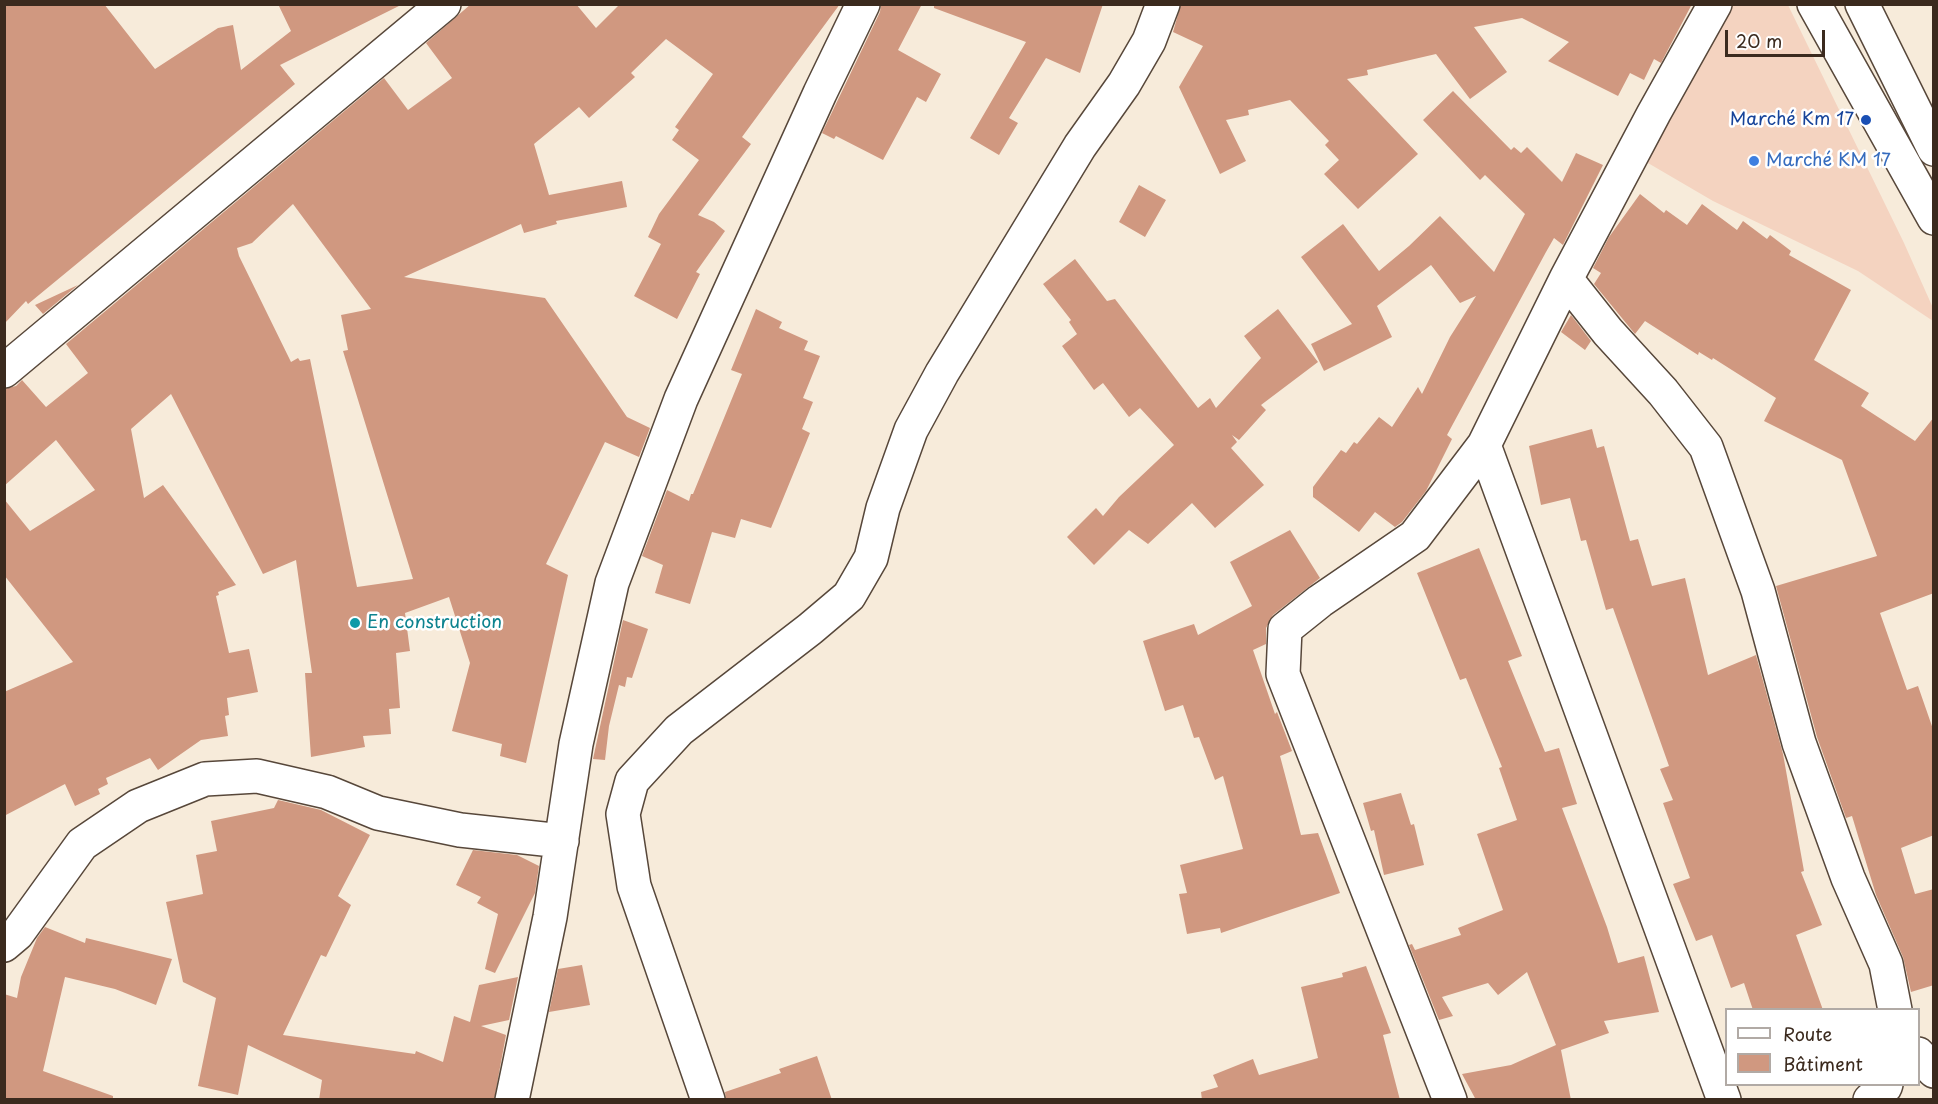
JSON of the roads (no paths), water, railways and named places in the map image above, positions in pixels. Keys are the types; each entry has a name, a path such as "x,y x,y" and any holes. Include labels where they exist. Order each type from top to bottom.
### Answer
{"street":[{"path":"4,371 444,4"},
{"path":"512,1100 550,917 576,744 612,583 681,399 863,4"},
{"path":"708,1100 634,886 624,814 632,781 679,730 849,596 871,558 883,508 911,430 942,373 1080,146 1124,84 1149,41 1163,4"},
{"path":"1450,1100 1283,674 1286,629 1320,601 1415,536 1484,445 1566,279 1715,4"},
{"path":"1814,4 1934,218"},
{"path":"1862,4 1934,149"},
{"path":"1566,279 1608,332 1663,392 1706,447 1758,591 1799,743 1848,878 1886,964 1895,1008"},
{"path":"1484,445 1724,1100"},
{"path":"4,945 17,934 82,844 138,806 205,779 257,776 327,792 378,813 460,830 562,841"},
{"path":"1920,1056 1934,1071"},
{"path":"1870,1100 1884,1086"}],"place":[{"name":"Marché Km 17","path":"1866,120"},
{"name":"Marché KM 17","path":"1754,161"},
{"name":"En construction","path":"355,623"}]}
